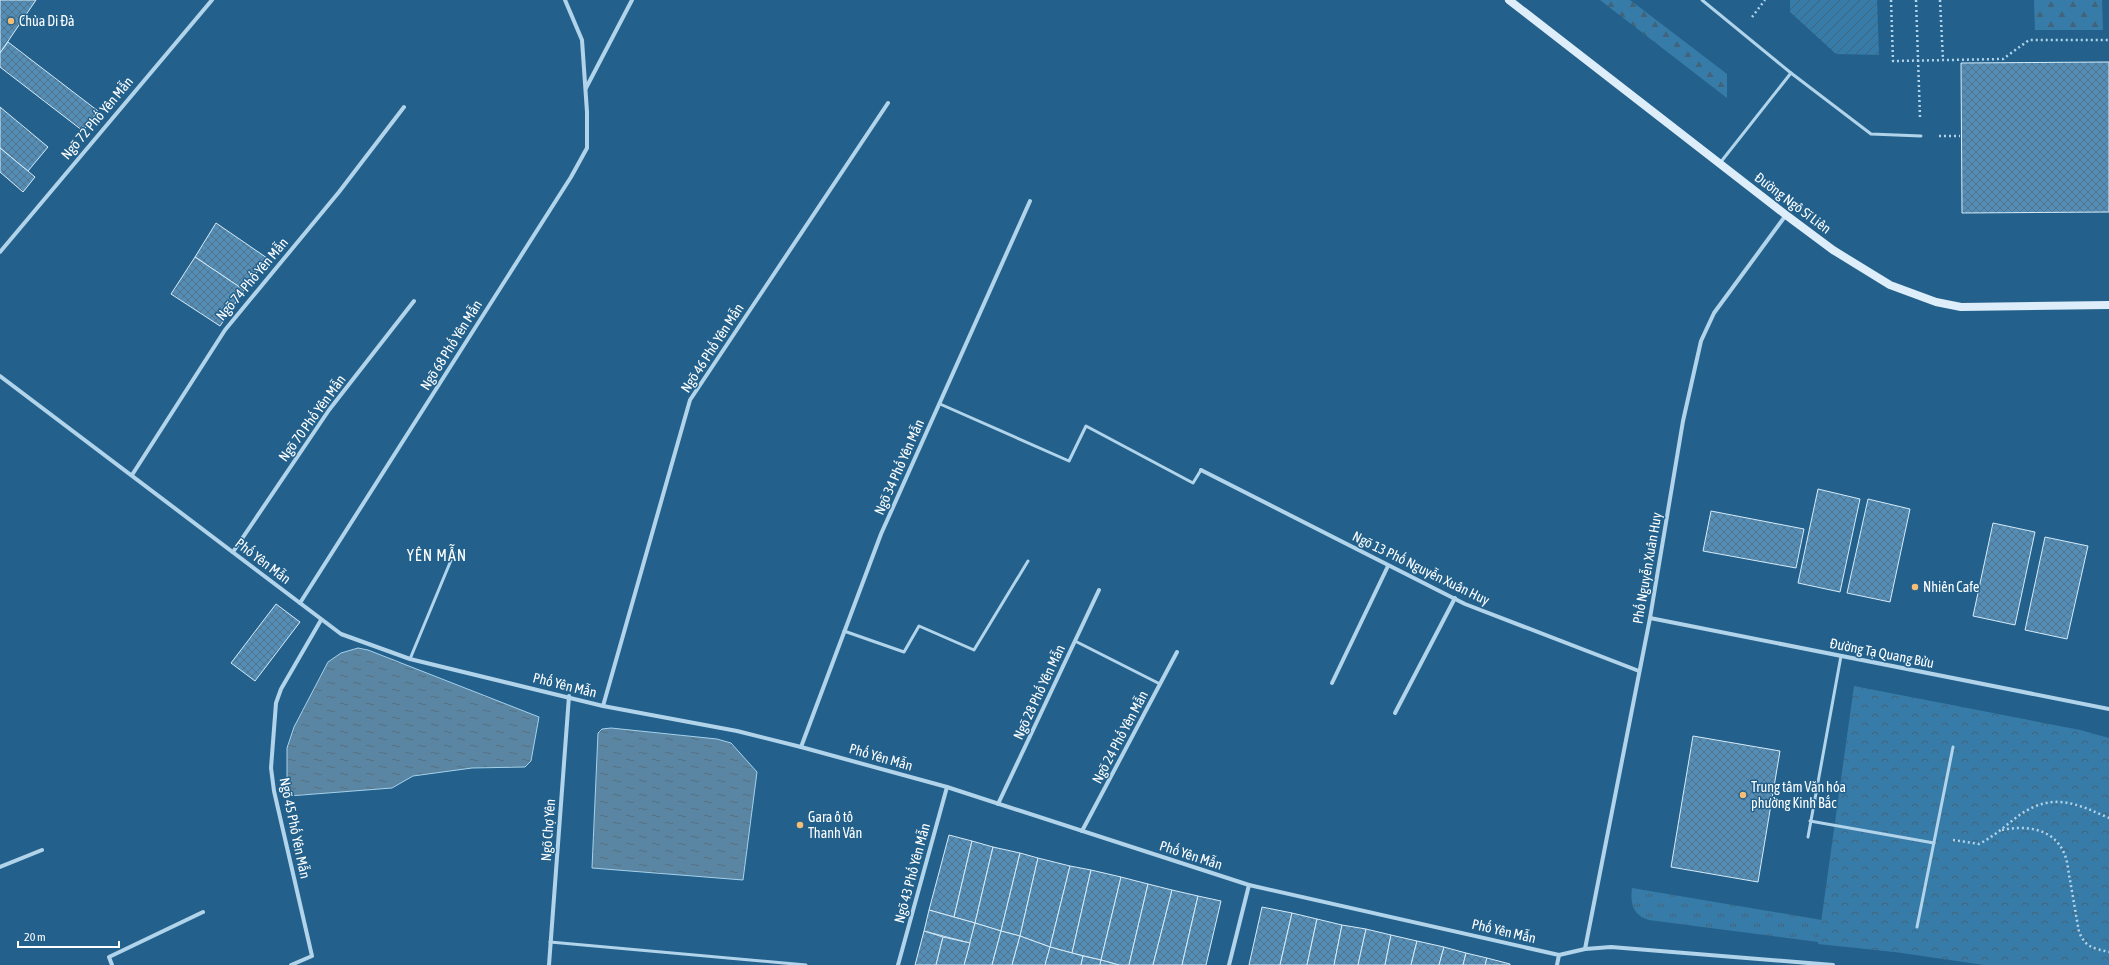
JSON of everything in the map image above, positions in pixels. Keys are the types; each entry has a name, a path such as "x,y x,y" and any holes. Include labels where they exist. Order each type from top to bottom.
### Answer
{"street":[{"name":"Ngõ 72 Phố Yên Mẫn","path":"0,252 212,0"},
{"name":"Ngõ 68 Phố Yên Mẫn","path":"300,603 571,177 587,148 582,40 565,0"},
{"name":"Ngõ 68 Phố Yên Mẫn","path":"585,89 632,0"},
{"name":"Đường Ngô Sĩ Liên","path":"1509,0 1786,215 1833,250 1890,285 1936,302 1961,307 1983,308 2109,305"},
{"name":"Ngõ 46 Phố Yên Mẫn","path":"602,706 690,400 888,103"},
{"name":"Ngõ 74 Phố Yên Mẫn","path":"132,475 225,330 339,192 404,107"},
{"name":"Ngõ 34 Phố Yên Mẫn","path":"801,747 881,534 1030,201"},
{"name":"Phố Nguyễn Xuân Huy","path":"1585,949 1650,618 1682,421 1701,341 1714,313 1786,215"},
{"name":"Ngõ 70 Phố Yên Mẫn","path":"232,552 329,410 414,301"},
{"name":"Phố Yên Mẫn","path":"0,376 341,634 410,659 569,696 602,706 737,731 801,747 947,787 1249,885 1559,955 1585,949 1611,947 1832,965"},
{"name":"Ngõ 13 Phố Nguyễn Xuân Huy","path":"1201,470 1388,566 1455,598 1639,671"},
{"path":"1332,683 1388,566"},
{"name":"Ngõ 28 Phố Yên Mẫn","path":"998,804 1099,590"},
{"path":"1396,713 1455,598"},
{"name":"Đường Tạ Quang Bửu","path":"1650,618 2109,709"},
{"name":"Ngõ 45 Phố Yên Mẫn","path":"291,965 312,956 274,791 271,768 276,703 281,689 321,620"},
{"name":"Ngõ 24 Phố Yên Mẫn","path":"1082,831 1177,652"},
{"name":"Ngõ Chợ Yên","path":"549,965 569,696"},
{"name":"Ngõ 43 Phố Yên Mẫn","path":"898,965 947,787"},
{"path":"0,867 42,850"},
{"path":"1229,965 1249,885"},
{"path":"112,965 109,956 203,912"},
{"path":"1557,965 1559,955"}],"lane":[{"path":"1702,0 1791,73 1871,134 1921,136"},
{"path":"1720,163 1791,73"},
{"path":"940,404 1069,461 1086,426 1193,483 1201,470"},
{"path":"410,659 454,553"},
{"path":"844,631 904,652 919,626 974,650 1028,561"},
{"path":"1075,641 1160,684"},
{"path":"1808,837 1841,656"},
{"path":"1917,927 1953,747"},
{"path":"1810,821 1934,843"},
{"path":"550,942 806,965"}],"path":[{"path":"1891,0 1893,61 2002,59 2029,40 2109,40"},
{"path":"1916,0 1921,136"},
{"path":"1940,0 1943,60"},
{"path":"1935,836 1978,844 2002,830 2021,814 2036,806 2059,800 2078,805 2109,818"},
{"path":"2002,830 2022,827 2036,829 2050,834 2058,840 2065,854 2079,932 2084,942 2091,947 2109,952"}],"green space":[{"path":"1600,0 1630,0 1727,74 1727,98"},
{"path":"1790,0 1877,0 1879,55 1836,54 1790,12"},
{"path":"2034,0 2102,0 2103,30 2035,30"},
{"path":"1854,686 2080,730 2109,738 2109,965 1984,965 1895,952 1818,944"},
{"path":"1632,888 1816,919 1924,940 1895,952 1649,920 1636,912 1632,904"}],"water":[{"path":"358,648 368,650 539,717 531,761 525,767 472,768 413,776 392,788 289,796 287,780 287,748 294,727 328,662 341,653"},
{"path":"611,728 717,739 731,743 757,772 743,880 592,868 598,733 602,729"}],"building":[{"name":"Chùa Di Đà","path":"0,0 36,0 0,53"},
{"path":"8,42 98,111 83,131 0,67 0,53"},
{"path":"2109,62 2109,212 1962,213 1961,63"},
{"path":"0,107 48,147 28,171 0,148"},
{"path":"0,148 35,177 23,192 0,172"},
{"path":"216,223 267,258 244,290 195,257"},
{"path":"195,257 244,290 220,326 171,294"},
{"path":"1818,489 1860,499 1840,592 1798,583"},
{"path":"1868,499 1910,509 1890,602 1847,593"},
{"path":"1711,511 1804,529 1796,568 1703,551"},
{"path":"1993,523 2035,532 2015,625 1973,616"},
{"path":"2045,537 2088,546 2067,639 2025,630"},
{"path":"276,604 300,622 255,681 231,663"},
{"path":"1693,736 1780,751 1758,882 1671,867"},
{"path":"949,835 972,841 954,917 929,910"},
{"path":"972,841 993,847 975,923 954,917"},
{"path":"993,847 1020,853 1001,931 975,923"},
{"path":"1020,853 1038,858 1020,936 1001,931"},
{"path":"1038,858 1070,866 1050,947 1020,936"},
{"path":"1070,866 1091,870 1072,953 1050,947"},
{"path":"1091,870 1121,877 1101,960 1072,953"},
{"path":"1121,877 1148,884 1129,965 1119,965 1101,960"},
{"path":"1148,884 1172,890 1153,965 1129,965"},
{"path":"1172,890 1198,896 1182,965 1153,965"},
{"path":"1198,896 1221,901 1206,965 1182,965"},
{"path":"1262,907 1292,913 1280,965 1249,965"},
{"path":"929,910 975,923 970,943 924,931"},
{"path":"1292,913 1317,919 1307,965 1280,965"},
{"path":"1317,919 1342,925 1334,965 1307,965"},
{"path":"975,923 1001,931 992,965 964,965"},
{"path":"1342,925 1366,929 1358,965 1334,965"},
{"path":"1366,929 1391,935 1385,965 1358,965"},
{"path":"924,931 943,937 936,965 915,965"},
{"path":"1001,931 1020,936 1012,965 992,965"},
{"path":"1391,935 1417,941 1411,965 1385,965"},
{"path":"1020,936 1050,947 1045,965 1012,965"},
{"path":"943,937 970,943 964,965 936,965"},
{"path":"1417,941 1444,947 1439,965 1411,965"},
{"path":"1050,947 1083,956 1081,965 1045,965"},
{"path":"1444,947 1466,953 1463,965 1439,965"},
{"path":"1466,953 1487,958 1485,965 1463,965"},
{"path":"1083,956 1101,960 1100,965 1081,965"},
{"path":"1487,958 1510,964 1510,965 1485,965"},
{"path":"1101,960 1119,965 1100,965"}],"place":[{"name":"Chùa Di Đà","path":"11,21"},
{"name":"Nhiên Cafe","path":"1915,587"},
{"name":"Trung tâm Văn hóa phường Kinh Bắc","path":"1743,795"},
{"name":"Gara ô tô Thanh Vân","path":"800,825"}],"district":[{"name":"YÊN MẪN","path":"437,555"}]}
